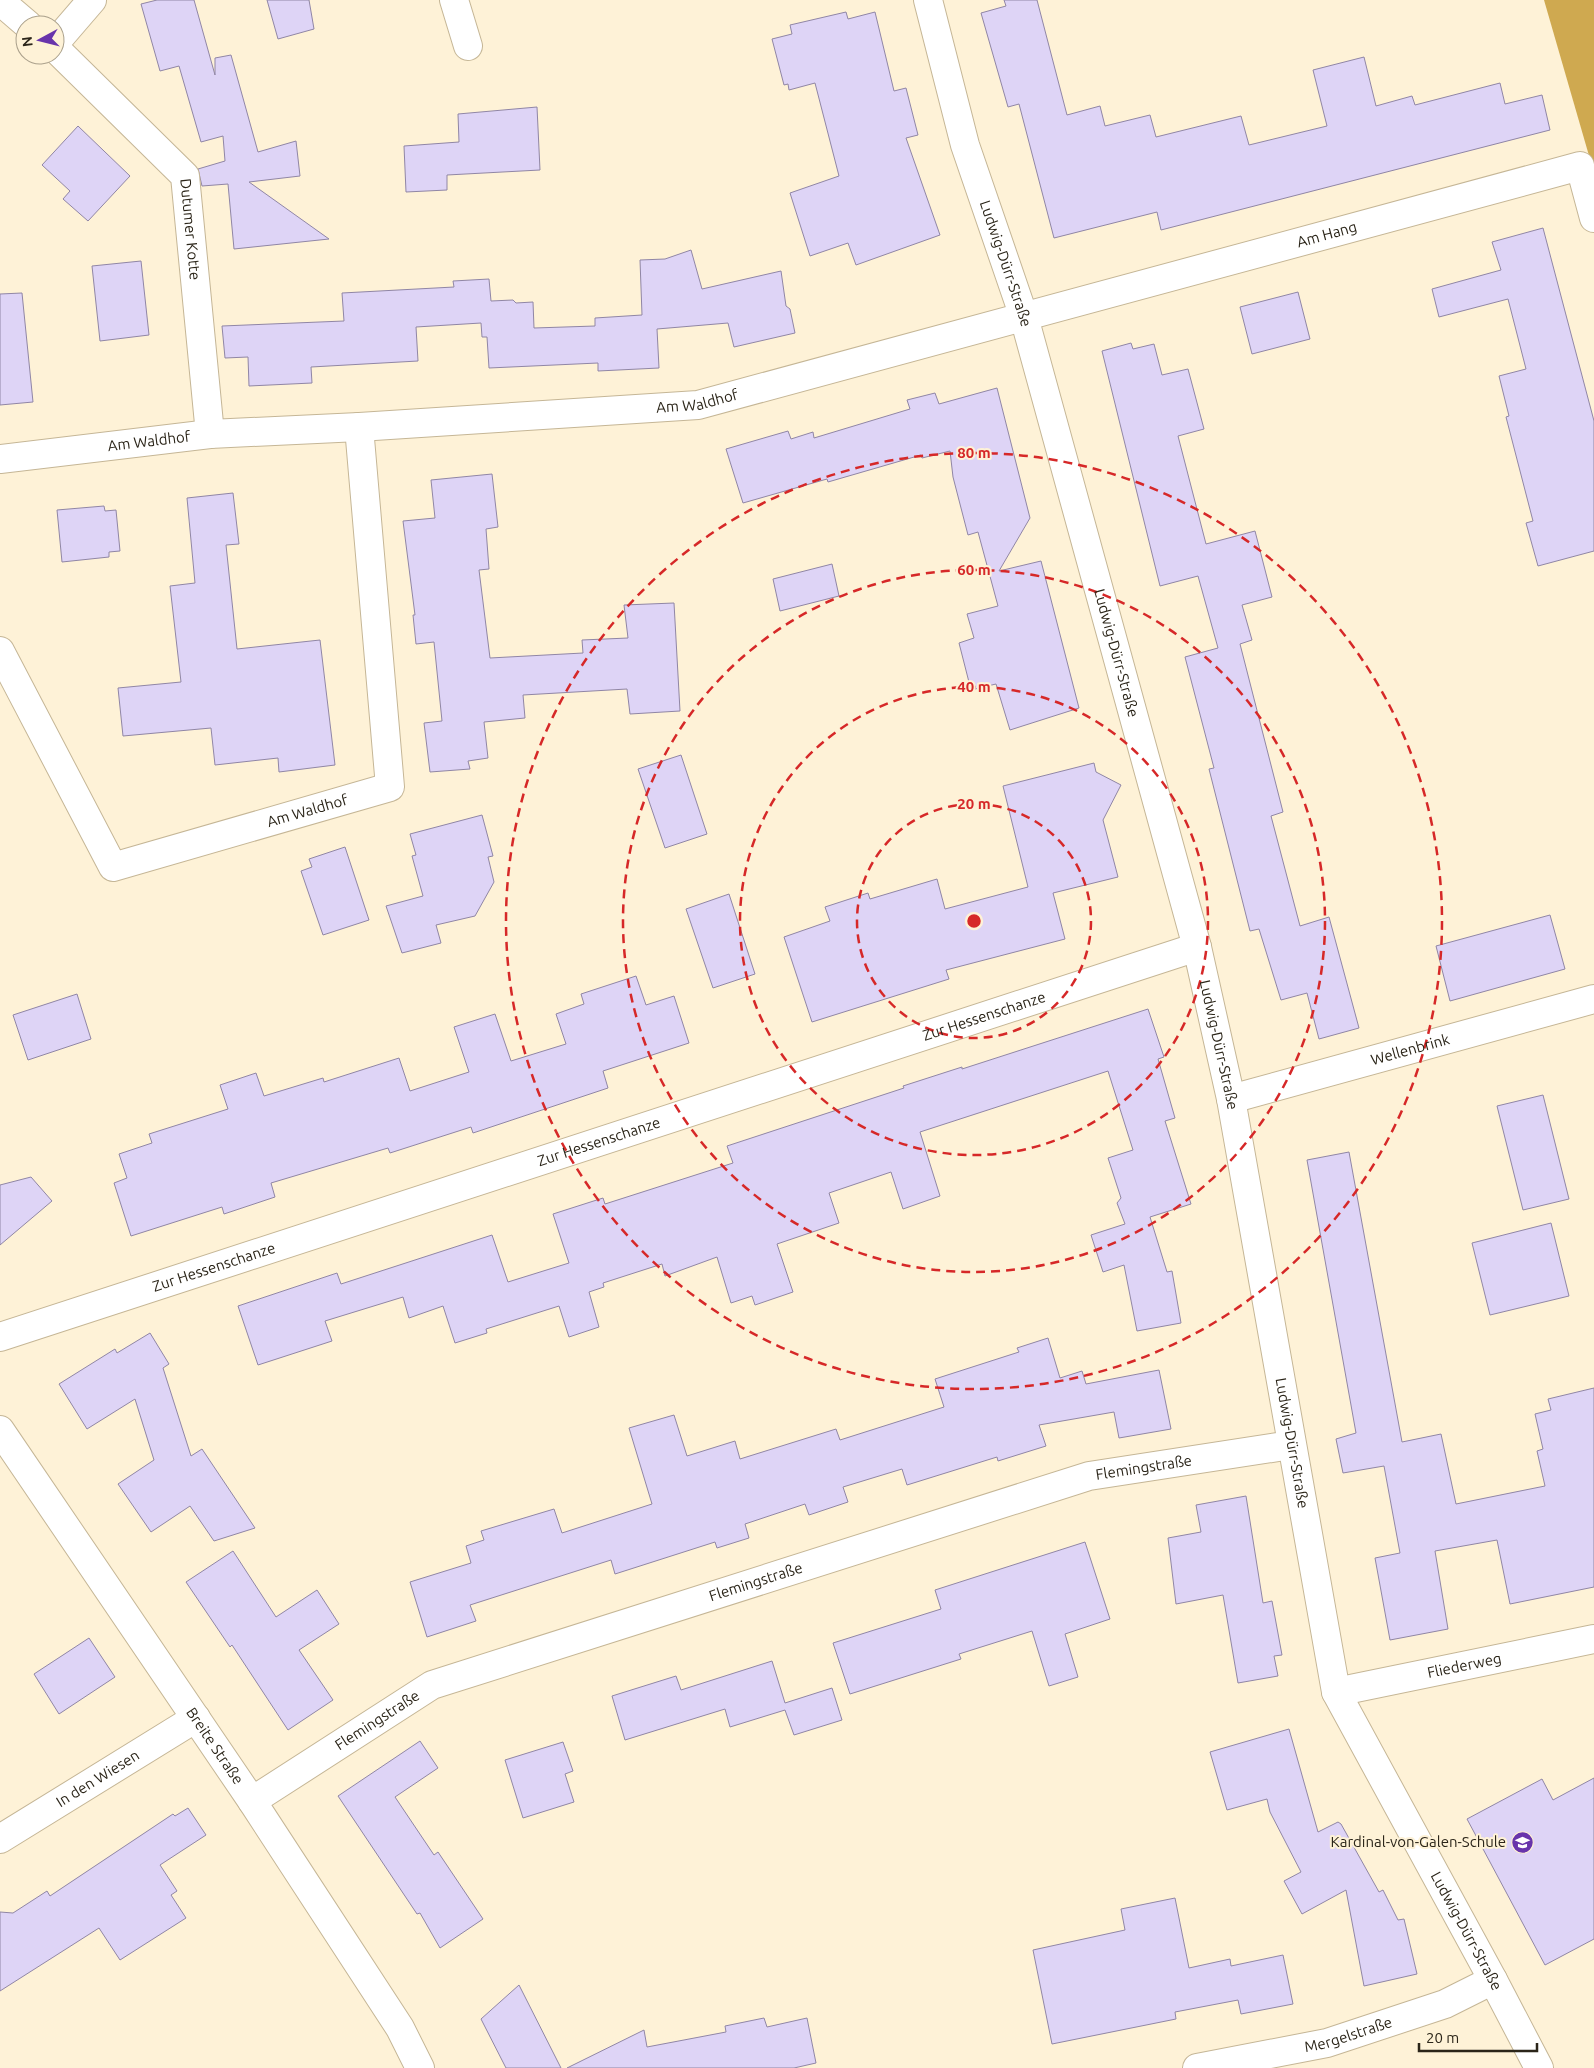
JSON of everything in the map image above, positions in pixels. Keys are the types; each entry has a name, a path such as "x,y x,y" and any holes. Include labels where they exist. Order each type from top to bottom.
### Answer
{"street":[{"path":"65,31 92,0"},
{"path":"454,0 468,46"},
{"name":"Ludwig-Dürr-Straße","path":"928,0 965,145 1024,317 1197,947 1230,1099 1336,1692 1539,2068"},
{"path":"0,1 16,15"},
{"name":"Dutumer Kotte","path":"65,58 185,176 210,434"},
{"name":"Am Hang","path":"1024,317 1580,166 1594,218"},
{"name":"Am Waldhof","path":"0,459 210,434 359,427 698,405 1024,317"},
{"name":"Am Waldhof","path":"0,651 113,867 390,787 359,427"},
{"name":"Zur Hessenschanze","path":"0,1337 1197,947"},
{"name":"Wellenbrink","path":"1230,1099 1593,1004"},
{"name":"Breite Straße","path":"0,1430 252,1801 400,2028 420,2068"},
{"name":"Flemingstraße","path":"252,1801 432,1685 1089,1476 1291,1445"},
{"name":"Fliederweg","path":"1336,1692 1594,1639"},
{"name":"In den Wiesen","path":"0,1839 196,1718"},
{"name":"Mergelstraße","path":"1197,2068 1327,2043 1445,2004 1493,1980"}],"shaded area":[{"path":"1544,0 1594,0 1594,173"}],"building":[{"path":"157,0 194,0 215,75 215,58 231,55 258,152 296,141 300,176 249,182 329,239 234,249 228,184 202,186 198,169 225,161 223,136 201,142 179,66 160,71 141,4"},
{"path":"267,0 309,0 314,29 278,39"},
{"path":"1004,0 1037,0 1067,115 1100,106 1105,126 1150,115 1156,137 1241,116 1249,145 1327,126 1313,70 1364,57 1376,106 1412,96 1415,105 1500,83 1505,104 1542,95 1550,130 1161,230 1157,212 1054,238 1019,104 1008,107 981,13 1006,6"},
{"path":"846,12 848,19 875,12 894,91 906,88 918,135 906,138 940,235 856,265 848,243 810,256 790,193 839,176 815,83 789,90 788,84 784,85 772,39 792,34 790,25"},
{"path":"537,107 540,170 447,175 447,190 406,192 404,146 459,142 458,114"},
{"path":"78,126 130,176 88,221 63,199 70,191 42,165"},
{"path":"1543,228 1594,421 1594,551 1538,566 1526,523 1533,521 1506,417 1509,416 1499,376 1526,369 1508,299 1439,317 1432,289 1501,270 1492,242"},
{"path":"691,250 702,289 781,271 786,306 790,309 795,333 734,347 728,323 657,329 659,368 598,371 598,363 489,368 487,337 482,337 481,323 416,327 418,361 311,367 312,383 249,386 248,357 225,358 222,326 344,321 342,293 454,287 453,281 489,279 491,301 513,300 516,303 533,302 534,328 595,326 595,318 642,315 640,260 665,259"},
{"path":"141,261 149,335 100,341 92,266"},
{"path":"1298,292 1310,339 1252,354 1240,307"},
{"path":"22,293 33,402 0,405 0,294"},
{"path":"1131,343 1133,349 1154,344 1162,375 1188,369 1204,429 1178,436 1206,544 1255,531 1272,597 1242,605 1252,640 1240,644 1283,812 1271,816 1300,926 1329,917 1359,1028 1319,1039 1307,993 1281,1000 1259,929 1250,931 1209,769 1214,768 1185,657 1218,648 1198,576 1160,586 1102,351"},
{"path":"997,388 1030,518 999,571 1041,561 1079,708 1010,730 996,684 971,690 959,643 974,638 967,614 998,606 978,532 968,535 953,477 950,451 922,458 921,455 828,482 827,479 743,503 726,449 788,431 791,439 813,432 814,438 910,409 907,400 935,393 939,404"},
{"path":"492,474 498,527 486,529 489,569 479,570 490,658 583,653 582,640 628,638 624,605 674,603 680,711 630,714 627,689 523,695 525,718 484,722 488,758 468,761 470,769 430,772 424,723 442,721 434,642 416,644 413,615 415,615 403,521 435,518 431,480"},
{"path":"233,493 239,544 226,545 237,649 320,640 335,765 279,772 278,758 215,765 211,728 123,736 118,688 181,682 170,586 195,583 187,498"},
{"path":"104,506 105,511 116,510 120,551 109,552 109,557 62,562 57,510"},
{"path":"832,564 839,596 780,611 773,579"},
{"path":"681,755 707,834 665,848 638,769"},
{"path":"1094,763 1096,772 1121,785 1103,820 1118,877 1053,893 1065,939 946,970 949,979 812,1022 784,937 830,921 825,907 868,893 870,899 937,879 945,909 1028,887 1003,786"},
{"path":"482,815 493,856 488,857 494,882 475,916 436,925 441,943 402,953 386,906 423,896 412,856 416,855 410,834"},
{"path":"345,847 369,920 323,935 301,871 312,867 309,859"},
{"path":"729,894 755,974 713,988 686,909"},
{"path":"1550,915 1565,969 1450,1001 1436,946"},
{"path":"636,976 646,1005 674,996 689,1043 603,1071 608,1088 473,1133 471,1127 390,1153 388,1148 271,1183 275,1197 224,1214 222,1207 131,1236 114,1183 127,1178 119,1154 152,1143 149,1134 228,1109 220,1085 256,1073 264,1096 323,1078 324,1082 399,1058 410,1091 469,1072 454,1027 495,1014 511,1061 566,1044 556,1014 584,1004 581,994"},
{"path":"77,994 91,1039 28,1060 13,1015"},
{"path":"1148,1009 1164,1057 1158,1059 1175,1118 1165,1121 1191,1204 1150,1217 1167,1272 1172,1271 1181,1323 1137,1331 1124,1265 1103,1272 1091,1235 1125,1224 1117,1203 1121,1198 1108,1158 1133,1150 1108,1071 920,1132 940,1196 903,1209 891,1172 829,1193 839,1223 777,1244 793,1292 755,1305 752,1296 731,1303 717,1257 665,1276 662,1264 603,1283 604,1287 589,1292 599,1327 569,1337 559,1306 486,1329 487,1333 455,1343 443,1306 409,1318 403,1297 325,1321 332,1341 258,1365 238,1306 337,1273 341,1284 492,1235 508,1282 569,1263 553,1214 603,1198 605,1204 733,1163 727,1146 904,1088 903,1086"},
{"path":"1543,1095 1569,1199 1523,1210 1497,1106"},
{"path":"1349,1152 1402,1442 1441,1434 1456,1504 1545,1486 1537,1451 1543,1449 1535,1414 1551,1410 1548,1399 1594,1388 1594,1587 1510,1604 1497,1540 1435,1551 1448,1629 1390,1640 1375,1558 1400,1553 1384,1466 1343,1473 1336,1439 1356,1433 1307,1160"},
{"path":"31,1177 52,1201 0,1245 0,1185"},
{"path":"1551,1223 1569,1296 1490,1315 1472,1243"},
{"path":"150,1333 169,1364 163,1368 191,1456 202,1449 255,1528 214,1541 190,1506 151,1532 118,1484 154,1460 135,1399 87,1429 59,1384 115,1349 117,1353"},
{"path":"1048,1338 1060,1378 1082,1371 1086,1384 1159,1370 1171,1429 1119,1438 1114,1412 1039,1425 1046,1446 998,1461 997,1457 907,1485 902,1469 843,1487 848,1502 809,1515 805,1504 745,1524 749,1538 717,1548 715,1542 615,1574 611,1560 470,1605 476,1621 427,1637 410,1582 471,1563 466,1546 484,1540 481,1531 554,1509 562,1533 652,1504 629,1428 674,1415 687,1456 735,1441 740,1459 836,1429 840,1440 944,1407 935,1379 1019,1352 1017,1348"},
{"path":"1246,1496 1263,1603 1272,1601 1282,1655 1274,1656 1278,1676 1238,1683 1223,1595 1176,1604 1168,1538 1201,1532 1196,1505"},
{"path":"1085,1542 1110,1619 1065,1634 1078,1677 1049,1686 1032,1631 959,1654 961,1659 850,1694 833,1643 941,1609 935,1590"},
{"path":"233,1551 276,1617 317,1590 339,1624 299,1650 333,1700 288,1730 232,1645 230,1647 186,1582"},
{"path":"89,1638 115,1677 59,1714 34,1674"},
{"path":"772,1661 785,1703 832,1688 842,1720 794,1735 785,1710 730,1727 725,1709 625,1740 612,1696 676,1676 681,1690"},
{"path":"1289,1729 1318,1832 1338,1822 1341,1824 1379,1892 1383,1890 1398,1920 1404,1919 1417,1974 1364,1986 1346,1890 1302,1914 1284,1881 1301,1872 1270,1812 1267,1799 1227,1810 1210,1752"},
{"path":"420,1741 438,1768 395,1797 434,1855 438,1852 483,1919 440,1948 420,1913 417,1914 338,1796"},
{"path":"563,1742 573,1771 565,1774 574,1802 523,1818 505,1760"},
{"path":"1594,1778 1594,1939 1545,1965 1467,1819 1542,1779 1553,1800"},
{"path":"188,1808 206,1835 160,1865 177,1891 171,1895 186,1918 120,1960 99,1928 0,1991 0,1912 13,1913 47,1891 50,1896 173,1814 175,1816"},
{"path":"1175,1898 1189,1968 1230,1959 1231,1966 1283,1955 1293,2004 1241,2014 1238,2000 1175,2012 1176,2019 1052,2044 1033,1950 1125,1930 1121,1909"},
{"path":"519,1985 561,2068 506,2068 481,2019"},
{"path":"764,2018 767,2027 807,2018 816,2063 794,2068 567,2068 644,2030 647,2047 726,2032 725,2026"}],"place":[{"name":"Kardinal-von-Galen-Schule","path":"1522,1842"}]}
